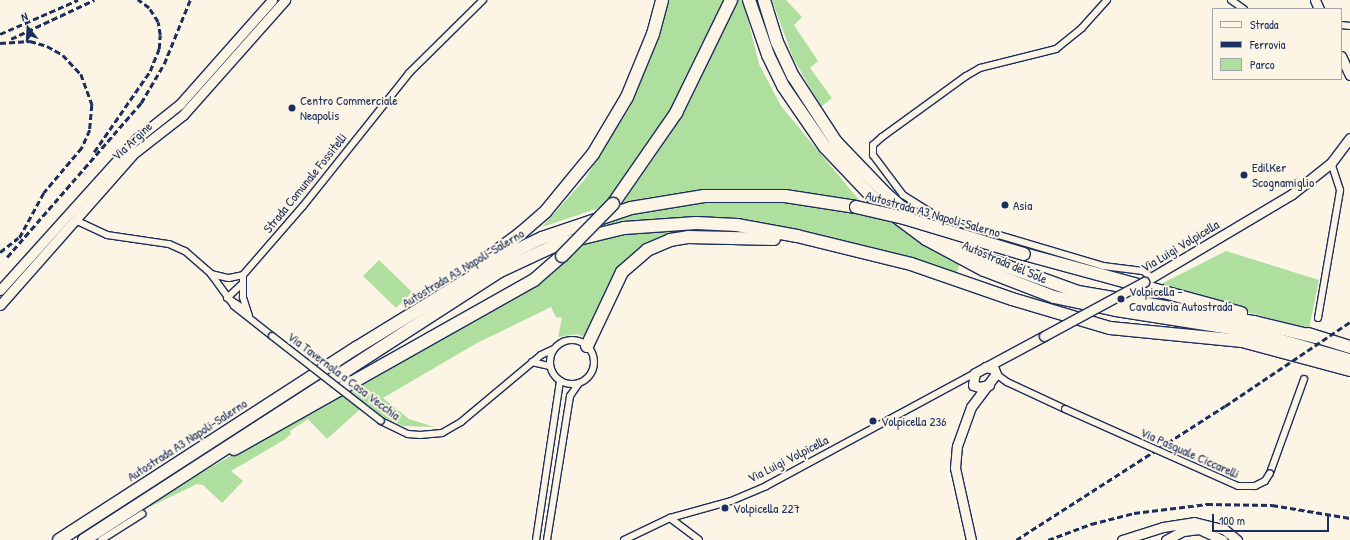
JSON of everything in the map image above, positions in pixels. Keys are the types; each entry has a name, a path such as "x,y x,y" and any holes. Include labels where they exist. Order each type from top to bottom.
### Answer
{"highway":[{"path":"356,348 521,233 574,178 593,154 627,97 653,34 662,0"},
{"name":"Autostrada del Sole","path":"749,0 768,55 783,86 825,147 879,204 926,239 984,270 1054,297 1116,310 1243,330 1350,360"},
{"name":"Autostrada del Sole","path":"764,0 777,42 793,76 836,142 886,194 917,221 947,240 988,260 1078,292 1254,322 1316,337"},
{"path":"174,480 254,439 460,324 534,280 562,256 613,204 676,113 730,2"},
{"name":"Autostrada A3 Napoli-Salerno","path":"59,540 356,348 511,254 542,238 604,215 665,202 732,195 810,198 856,206 904,218 1024,254 1272,321 1316,337 1350,347"},
{"name":"Autostrada A3 Napoli-Salerno","path":"84,540 174,480 500,271 558,244 595,234 658,224 737,225 878,254 1051,311 1110,328 1242,341 1350,370"},
{"path":"587,346 622,272 646,250 670,240 688,237 781,240 972,284"}],"street":[{"name":"Via Argine","path":"0,305 141,134 180,104 272,0"},
{"name":"Via Argine","path":"0,290 137,150 194,104 285,0"},
{"name":"Strada Comunale Fossitelli","path":"243,275 303,206 409,73 483,0"},
{"path":"1107,0 1082,28 1056,49 1045,54 980,68 966,76 882,137 873,145 873,155 903,195 938,217 1103,266 1143,272 1148,280"},
{"path":"1231,0 1243,8"},
{"path":"1342,58 1350,75"},
{"name":"Via Luigi Volpicella","path":"624,540 670,518 731,501 766,486 956,383 973,380 985,366 1148,280 1292,194 1331,163 1350,138"},
{"path":"1318,318 1340,190 1331,163"},
{"name":"Via Tavernola a Casa Vecchia","path":"71,218 107,235 176,246 194,256 211,274 227,298 248,314 272,336 381,421 408,434 420,435 442,433 461,422 532,362 554,349"},
{"path":"211,274 229,278 243,275 242,284 248,314"},
{"path":"227,298 242,284"},
{"path":"547,540 570,396 579,383 591,374 593,366 591,352 587,346 572,340 560,344 554,349 550,366"},
{"name":"Via Luigi Volpicella","path":"971,407 990,384 1006,356"},
{"path":"532,362 550,366 560,381 572,385 579,383"},
{"path":"985,366 996,372"},
{"name":"Via Pasquale Ciccarelli","path":"996,372 1007,382 1238,486 1256,486 1265,480 1270,473 1304,378"},
{"path":"973,380 983,387 990,384"},
{"path":"971,540 955,468 957,446 971,407 973,380"},
{"name":"Via Luigi Volpicella","path":"956,383 973,380"},
{"path":"536,540 560,381"},
{"name":"Via Pasquale Ciccarelli","path":"990,384 1007,382"},
{"path":"101,540 142,514"},
{"path":"670,518 699,540"},
{"path":"1126,539 1174,525 1194,522 1225,530 1237,540"},
{"path":"1166,540 1184,531 1199,529 1223,540"},
{"path":"1207,532 1213,540"}],"green space":[{"path":"668,0 722,0 724,2 673,105 639,159 611,196 602,207 542,227 585,179 630,107 660,31"},
{"path":"736,0 743,0 759,64 781,106 859,200 778,190 732,189 679,193 622,204 663,145 689,101"},
{"path":"772,0 786,0 802,17 794,25 818,61 810,68 832,98 821,107 793,58"},
{"path":"724,200 766,200 819,204 892,220 926,246 960,264 956,274 687,218 654,219 598,227 604,220 634,212"},
{"path":"674,228 714,229 676,233 659,238 631,255 614,276 584,337 577,334 558,337 562,318 556,317 551,307 477,343 383,398 409,419 435,427 403,426 381,416 366,404 327,439 308,419 290,431 291,434 284,440 231,471 243,481 222,503 203,485 197,484 137,513 199,474 543,277 589,240"},
{"path":"1226,251 1319,280 1309,329 1155,287"},
{"path":"379,260 412,292 396,308 363,276"}],"railway":[{"path":"0,34 78,0"},
{"path":"11,39 94,0"},
{"path":"94,152 150,71 159,49 160,35 158,22 149,8 138,0"},
{"path":"7,257 141,103 164,64 190,0"},
{"path":"0,43 30,41 47,46 63,55 81,74 92,105 90,130 82,148 44,193 19,239"},
{"path":"0,252 18,238"},
{"path":"1016,540 1225,406 1350,322"},
{"path":"1048,540 1091,524 1134,513 1207,504 1272,505 1350,518"}],"place":[{"name":"Centro Commerciale Neapolis","path":"292,108"},
{"name":"EdilKer Scognamiglio","path":"1244,175"},
{"name":"Asia","path":"1005,205"},
{"name":"Volpicella - Cavalcavia Autostrada","path":"1121,299"},
{"name":"Volpicella 236","path":"873,421"},
{"name":"Volpicella 227","path":"725,508"}]}
